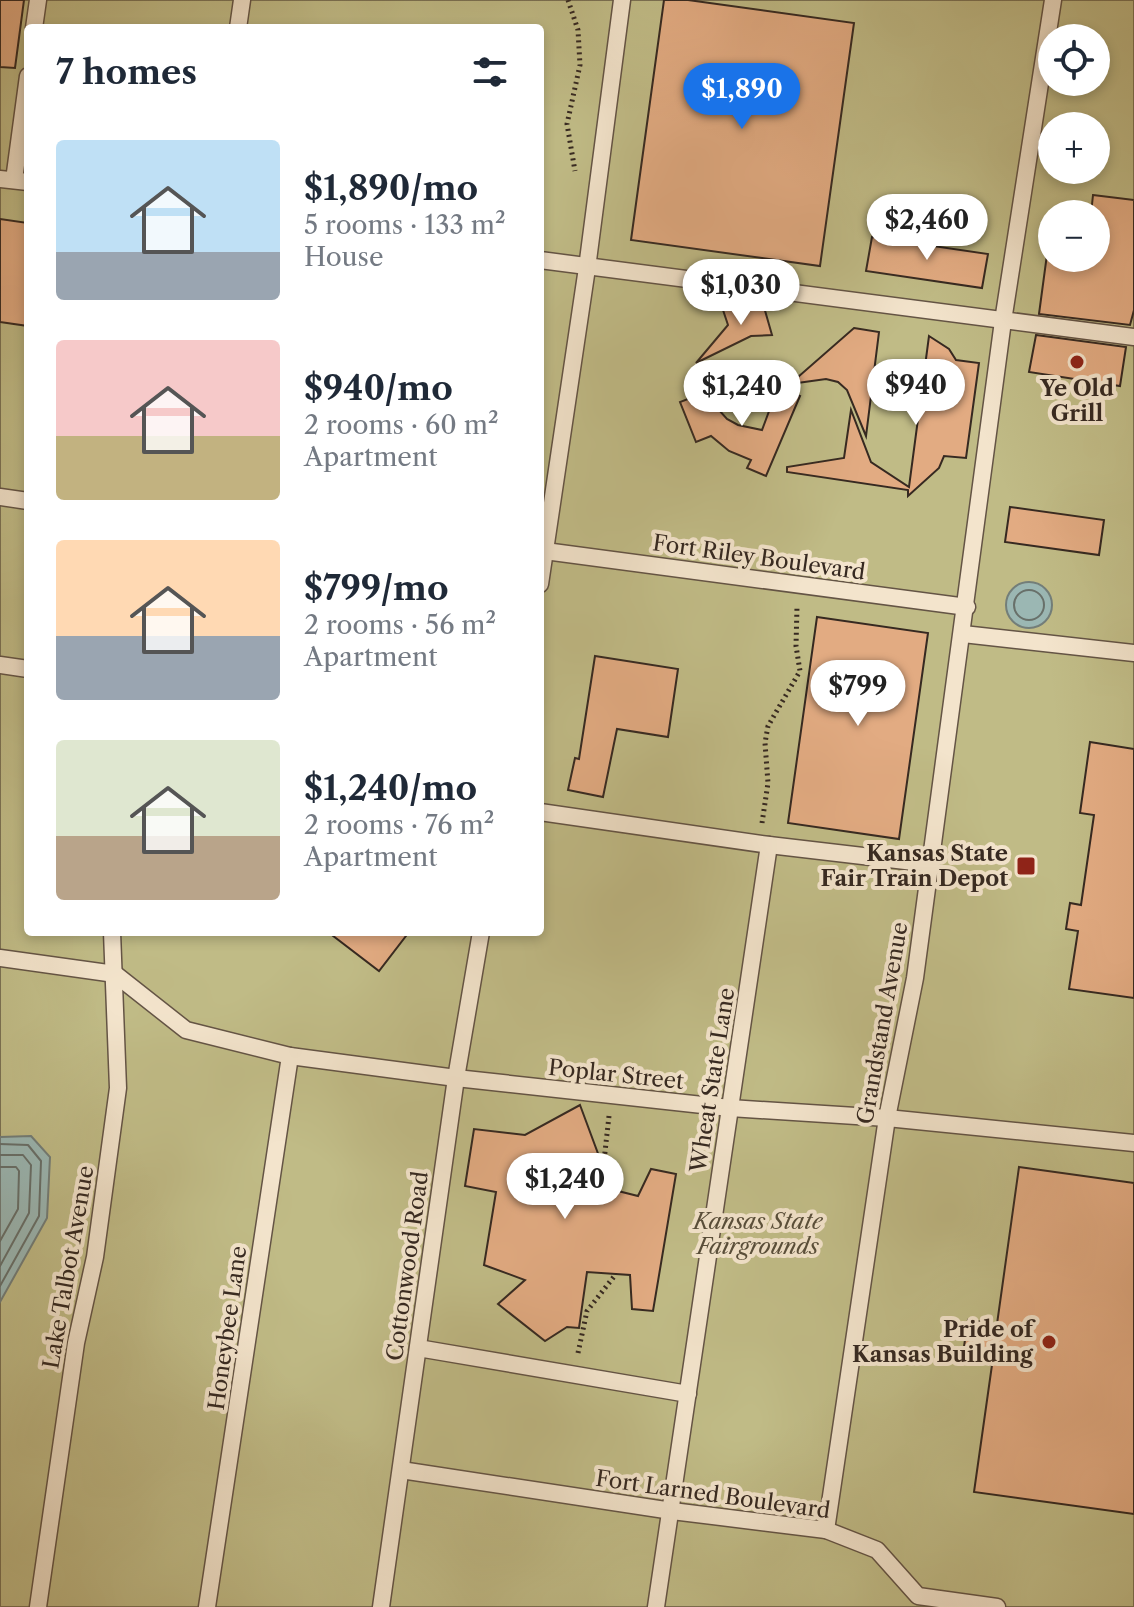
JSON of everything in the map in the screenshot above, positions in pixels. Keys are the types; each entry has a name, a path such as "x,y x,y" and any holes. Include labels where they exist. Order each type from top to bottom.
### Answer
{"lane":[{"path":"35,24 38,0"},
{"path":"239,24 242,0"},
{"path":"544,558 587,268 622,0"},
{"name":"Grandstand Avenue","path":"826,1530 887,1118 915,978 1003,321 1053,0"},
{"path":"14,180 24,106"},
{"path":"544,261 1134,337"},
{"path":"0,497 24,500"},
{"name":"Fort Riley Boulevard","path":"545,551 967,607"},
{"path":"963,634 1134,653"},
{"path":"0,665 24,668"},
{"path":"544,813 931,864"},
{"name":"Wheat State Lane","path":"656,1607 730,1108 764,844"},
{"name":"Lake Talbot Avenue","path":"38,1607 76,1343 95,1257 118,1088 112,936"},
{"name":"Cottonwood Road","path":"381,1607 456,1078 480,936"},
{"path":"0,958 115,974"},
{"name":"Poplar Street","path":"115,974 186,1030 290,1056 730,1108 887,1118 1134,1143"},
{"name":"Honeybee Lane","path":"207,1607 290,1056"},
{"path":"418,1348 688,1394"},
{"name":"Fort Larned Boulevard","path":"401,1470 672,1511 826,1530 877,1550 918,1596 997,1607"}],"path":[{"path":"568,0 578,30 580,65 567,124 576,178"},
{"path":"764,844 768,783 765,743 768,726 800,671 796,615 801,585"},
{"path":"612,1095 604,1161 614,1190"},
{"path":"574,1374 587,1311 616,1274"}],"green space":[{"name":"Kansas State Fairgrounds","path":"0,0 1134,0 1134,1607 0,1607"}],"water":[{"path":"1029,582 1038,583 1045,589 1051,596 1051,614 1045,621 1038,627 1029,628 1020,627 1013,621 1007,614 1006,605 1007,596 1013,589 1020,583"},
{"path":"31,1136 50,1157 47,1218 0,1302 0,1137"}],"building":[{"path":"0,0 24,0 15,68 0,67"},
{"path":"664,0 688,0 854,23 820,266 631,240"},
{"path":"1093,195 1134,200 1134,310 1130,325 1039,314 1045,272 1110,272 1110,200 1092,200"},
{"path":"0,219 24,222 24,325 0,322"},
{"path":"872,237 988,254 982,288 866,271"},
{"path":"762,300 772,335 751,336 696,363 728,325 723,310"},
{"path":"854,328 879,332 866,436 847,390 838,382 826,379 790,384"},
{"name":"Ye Old Grill","path":"1036,335 1126,347 1120,386 1029,372"},
{"path":"929,336 949,349 956,360 979,363 966,458 944,456 939,468 908,496 908,490 787,472 787,467 844,458 851,410 871,462 909,487"},
{"path":"778,387 800,396 766,476 747,468 751,460 729,451 711,436 696,442 680,402 711,390 718,409 727,419 738,425 762,430"},
{"path":"1010,507 1104,520 1099,555 1005,542"},
{"path":"817,617 928,633 899,839 788,823"},
{"path":"595,656 678,669 668,737 617,729 603,797 568,790 575,758 579,759"},
{"path":"1090,742 1134,749 1134,998 1069,989 1078,931 1066,929 1070,903 1081,905 1094,815 1080,813"},
{"path":"333,936 406,936 379,971"},
{"path":"580,1105 600,1159 598,1186 638,1196 651,1169 676,1174 653,1311 632,1309 630,1275 587,1272 579,1328 567,1327 545,1341 498,1304 525,1280 484,1265 496,1192 465,1186 474,1129 525,1135"},
{"name":"Pride of Kansas Building","path":"1019,1167 1134,1183 1134,1514 974,1492 992,1365 962,1360 968,1320 997,1324"}],"place":[{"name":"Ye Old Grill","path":"1077,362"},
{"name":"Kansas State Fair Train Depot","path":"1026,866"},
{"name":"Pride of Kansas Building","path":"1049,1342"}]}
